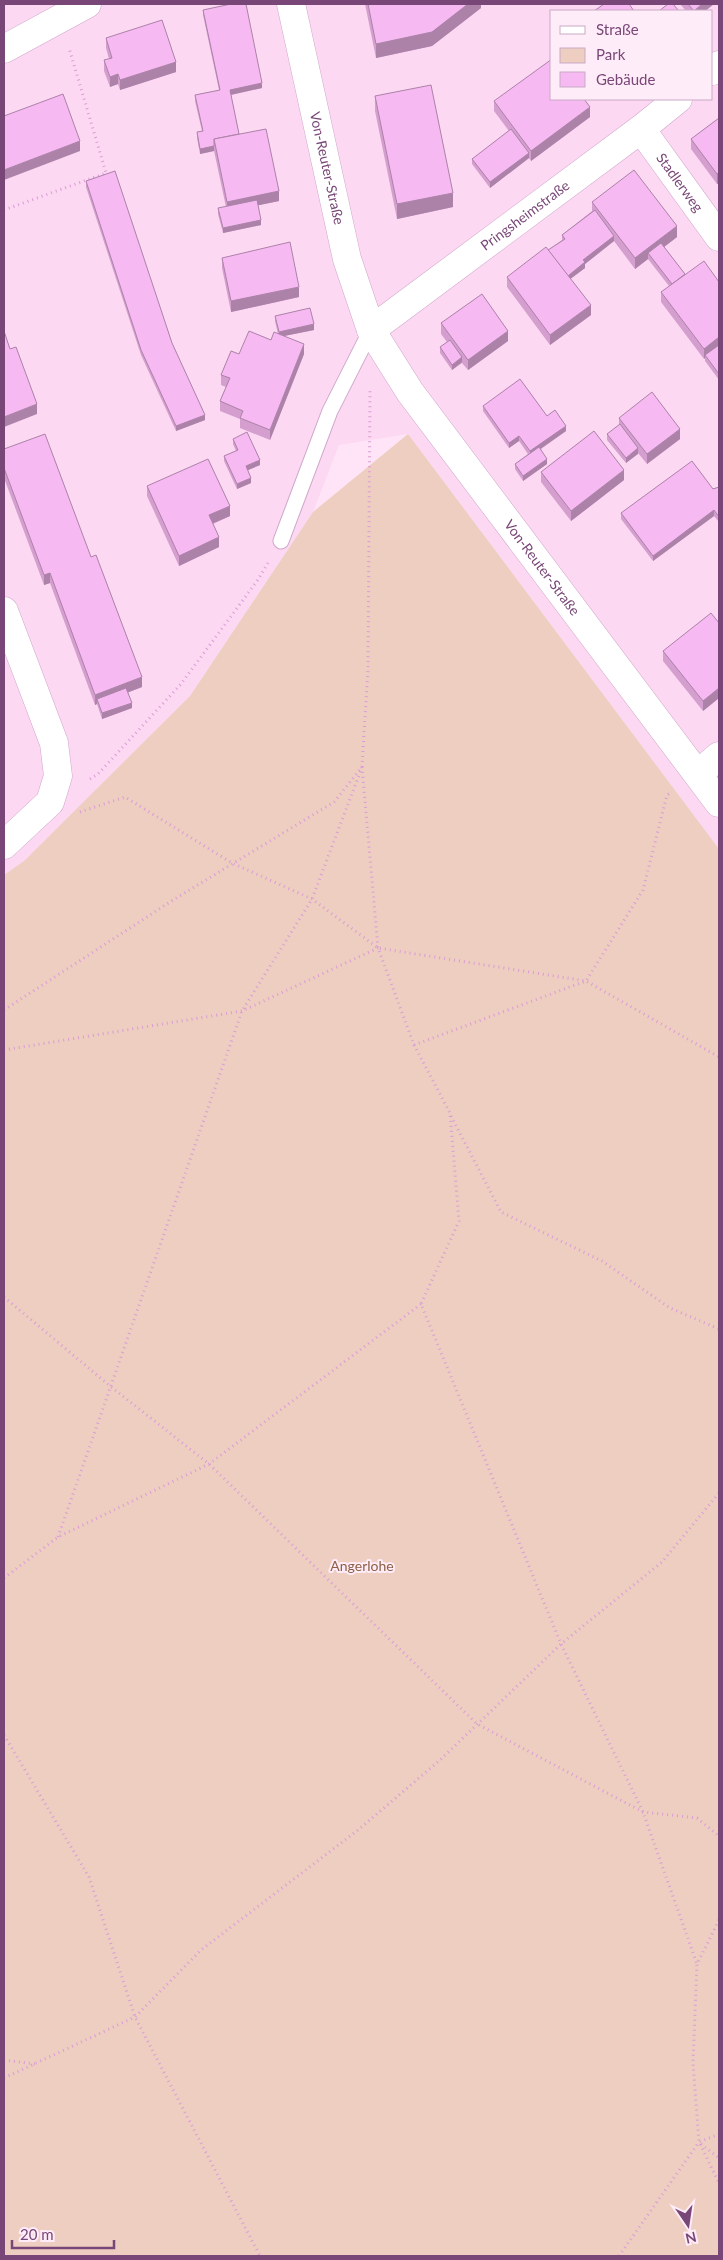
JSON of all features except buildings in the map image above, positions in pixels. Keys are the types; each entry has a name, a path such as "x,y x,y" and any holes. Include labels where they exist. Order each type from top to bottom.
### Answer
{"street":[{"path":"4,49 87,4"},
{"name":"Von-Reuter-Straße","path":"291,4 347,259 371,330 410,392 719,802"},
{"name":"Pringsheimstraße","path":"371,330 641,129 677,100"},
{"name":"Stadlerweg","path":"641,129 719,237"},
{"path":"4,611 54,744 62,808 4,844"},
{"path":"698,774 719,756"}],"lane":[{"path":"281,541 330,411 371,330"}],"path":[{"path":"4,210 106,173 60,18"},
{"path":"370,389 368,669 362,767 378,948 414,1045 501,1212 602,1261 670,1308 719,1329"},
{"path":"62,808 98,774 181,684 257,581 281,541"},
{"path":"4,1010 232,863 334,802 362,767"},
{"path":"58,1536 242,1011 312,899 362,767"},
{"path":"414,1045 586,981 643,890 667,795 698,774"},
{"path":"62,808 125,797 232,863 312,899 378,948 586,981 719,1057"},
{"path":"4,1050 242,1011 378,948"},
{"path":"4,1578 58,1536 209,1464 422,1304 459,1221 450,1113"},
{"path":"4,1296 110,1386 209,1464 478,1724 643,1812 697,1818 719,1836"},
{"path":"422,1304 561,1644 643,1812 697,1964 693,2063 699,2142 719,2183"},
{"path":"4,2078 134,2017 201,1950 358,1830 439,1762 561,1644 662,1562 719,1493"},
{"path":"4,1735 89,1877 134,2017 260,2256"},
{"path":"697,1964 719,1920"},
{"path":"4,2060 37,2064"},
{"path":"619,2256 699,2142 719,2134"},
{"path":"699,2142 719,2158"}],"shaded area":[{"path":"4,4 719,4 719,849 408,434 339,445 313,512 190,696 24,861 4,875"}],"green space":[{"name":"Angerlohe","path":"408,434 719,849 719,2256 4,2256 4,875 24,861 190,696 313,512"}]}
